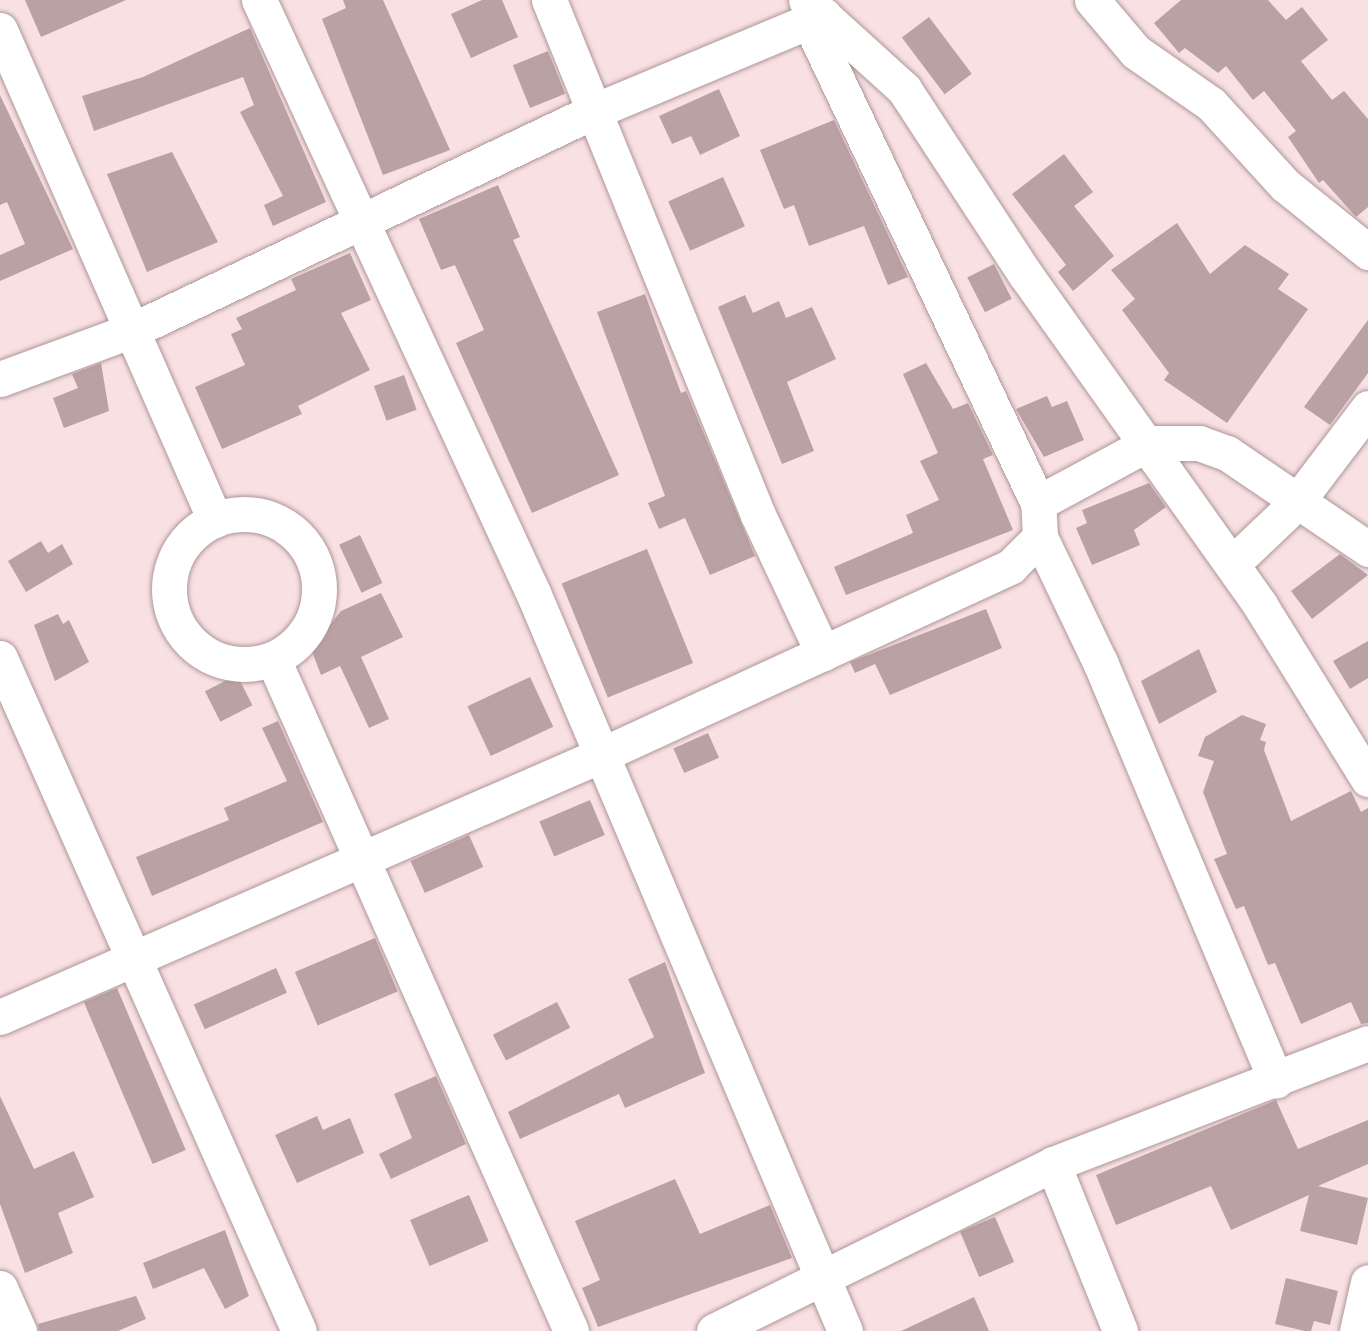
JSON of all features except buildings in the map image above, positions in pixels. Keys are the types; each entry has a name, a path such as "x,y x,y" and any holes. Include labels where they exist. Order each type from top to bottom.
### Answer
{"street":[{"path":"259,0 364,219 601,755 845,1331"},
{"path":"549,0 592,112 758,514 823,653"},
{"path":"1092,0 1136,51 1211,104 1285,185 1368,252"},
{"path":"0,379 135,329 592,112 813,12"},
{"path":"813,12 904,89 1025,274 1149,443 1232,564 1368,779"},
{"path":"813,12 1038,503 1040,537 1100,662 1277,1079"},
{"path":"0,30 135,329 215,520"},
{"path":"1232,564 1296,503 1368,408"},
{"path":"1038,503 1149,443 1199,443 1227,453 1296,503 1368,549"},
{"path":"248,513 273,519 311,553 318,603 309,627 273,659 226,663 203,654 173,617 170,569 181,545 215,520 248,513"},
{"path":"0,1017 601,755 823,653 1011,566 1040,537"},
{"path":"0,658 299,1331"},
{"path":"273,659 366,857 570,1331"},
{"path":"714,1331 824,1281 1054,1164 1368,1044"},
{"path":"1054,1164 1120,1331"},
{"path":"1357,1331 1368,1282"},
{"path":"0,1288 19,1331"}]}
